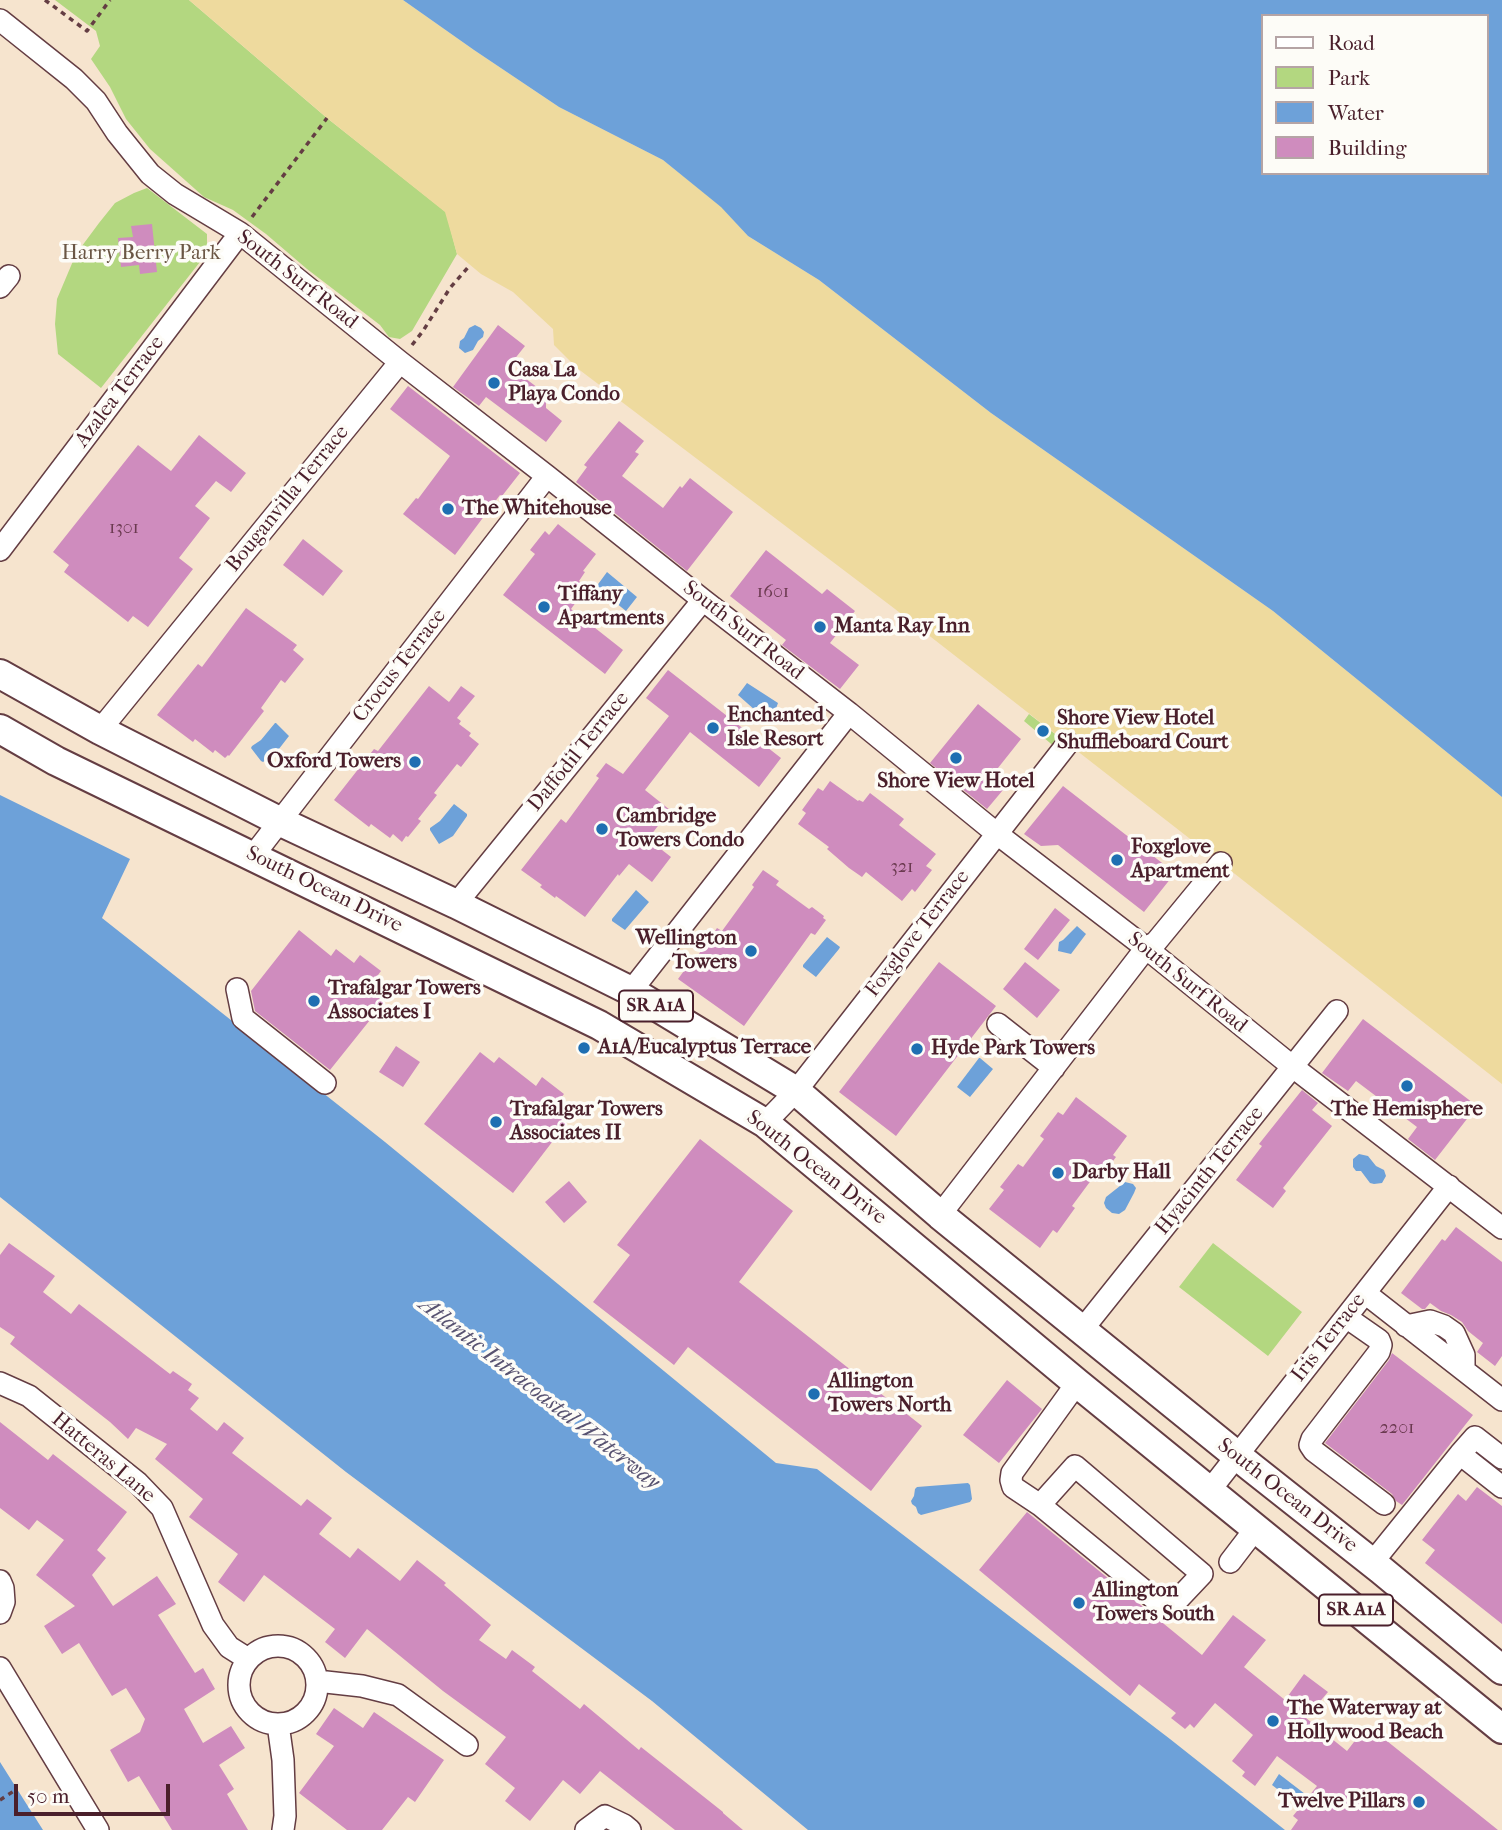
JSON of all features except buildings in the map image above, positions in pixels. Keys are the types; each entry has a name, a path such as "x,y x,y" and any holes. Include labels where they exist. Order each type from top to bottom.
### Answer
{"main road":[{"name":"South Ocean Drive","path":"0,674 100,730 279,821 456,904 631,991 796,1091 940,1216 1502,1670"},
{"name":"South Ocean Drive","path":"0,729 56,761 599,1025 765,1123 1077,1383 1502,1729"}],"street":[{"name":"South Surf Road","path":"0,20 74,79 96,101 117,133 150,174 175,194 244,228 400,362 849,713 996,834 1146,948 1293,1067 1502,1228"},
{"name":"Azalea Terrace","path":"0,550 244,228"},
{"name":"Bouganvilla Terrace","path":"100,730 400,362"},
{"name":"Crocus Terrace","path":"253,856 547,476"},
{"name":"Daffodil Terrace","path":"456,904 703,600"},
{"path":"631,991 849,713"},
{"name":"Foxglove Terrace","path":"765,1123 796,1091 1068,743"},
{"path":"940,1216 1146,948 1156,943 1221,863"},
{"path":"237,989 243,1018 325,1083"},
{"name":"Hyacinth Terrace","path":"1082,1331 1337,1011"},
{"path":"998,1024 1054,1068"},
{"name":"Iris Terrace","path":"1210,1490 1449,1186"},
{"path":"1364,1293 1502,1400"},
{"path":"1346,1317 1379,1340 1381,1345 1379,1352 1312,1439 1310,1446 1384,1504"},
{"name":"Hatteras Lane","path":"0,1383 29,1396 138,1483 162,1508 213,1625 229,1647 248,1659"},
{"path":"1040,1505 1075,1466 1202,1574 1167,1610 1040,1505 1013,1487 1012,1473 1077,1383"},
{"path":"1372,1563 1475,1437 1502,1458"},
{"path":"1461,1454 1502,1487"},
{"path":"1230,1562 1256,1528"},
{"path":"0,1581 4,1602 0,1613"},
{"path":"270,1646 295,1650 306,1658 317,1681 316,1694 302,1715 278,1724 254,1716 245,1707 238,1683 241,1670 248,1659 270,1646"},
{"path":"0,1668 98,1830"},
{"path":"317,1681 362,1686 398,1695 467,1745"},
{"path":"278,1724 283,1760 283,1830"},
{"path":"586,1830 604,1816 630,1830"}],"path":[{"path":"45,0 87,31 110,0"},
{"path":"244,228 327,118"},
{"path":"400,362 450,288 470,265"},
{"path":"0,1800 17,1789"}],"green space":[{"path":"55,0 189,0 327,118 446,212 457,254 412,331 400,339 389,337 380,325 266,234 233,210 204,197 150,149 126,119 110,87 91,59 100,46 96,31"},
{"name":"Harry Berry Park","path":"147,188 207,234 207,253 101,388 58,354 55,324 57,299 76,254 115,203"},
{"name":"Shore View Hotel Shuffleboard Court","path":"1029,714 1063,740 1056,748 1024,721"},
{"path":"1213,1243 1302,1312 1268,1356 1179,1287"}],"sand":[{"path":"189,0 403,0 559,107 663,160 722,207 748,236 819,280 991,413 1273,611 1502,797 1502,1084 895,609 577,368 554,345 553,329 513,292 481,274 457,254 445,212 327,118"}],"water":[{"path":"403,0 1502,0 1502,797 1273,611 991,413 819,280 748,236 721,207 663,160 559,107"},
{"path":"475,325 484,332 483,337 473,350 465,353 459,348 460,341 469,328"},
{"path":"607,572 637,597 626,611 596,587"},
{"path":"747,683 778,703 774,714 765,719 738,695"},
{"path":"275,723 289,736 275,754 263,762 251,748"},
{"name":"Atlantic Intracoastal Waterway","path":"0,795 130,859 102,918 385,1142 776,1463 817,1469 1285,1830 808,1830 652,1701 346,1472 0,1197"},
{"path":"454,804 467,816 453,836 439,844 430,828 440,821"},
{"path":"636,890 649,902 625,930 612,919"},
{"path":"1077,926 1086,934 1071,954 1058,951 1059,942"},
{"path":"827,937 840,947 816,977 803,965"},
{"path":"979,1058 993,1069 970,1097 957,1087"},
{"path":"1359,1154 1368,1156 1376,1166 1384,1170 1386,1176 1382,1183 1370,1183 1361,1171 1356,1171 1353,1159"},
{"path":"1125,1182 1133,1184 1136,1188 1134,1193 1125,1210 1119,1214 1112,1213 1104,1203 1106,1197"},
{"path":"968,1483 972,1499 970,1502 921,1515 912,1504 917,1487"},
{"path":"0,1762 17,1789 43,1830 0,1830"},
{"path":"1279,1774 1305,1794 1298,1805 1272,1785"}],"place":[{"name":"Casa La Playa Condo","path":"494,383"},
{"name":"The Whitehouse","path":"448,509"},
{"name":"Tiffany Apartments","path":"544,607"},
{"name":"Manta Ray Inn","path":"820,627"},
{"name":"Enchanted Isle Resort","path":"713,728"},
{"name":"Shore View Hotel Shuffleboard Court","path":"1043,731"},
{"name":"Shore View Hotel","path":"956,758"},
{"name":"Oxford Towers","path":"415,762"},
{"name":"Cambridge Towers Condo","path":"602,829"},
{"name":"Foxglove Apartment","path":"1117,860"},
{"name":"Wellington Towers","path":"751,951"},
{"name":"Trafalgar Towers Associates I","path":"314,1001"},
{"name":"A1A/Eucalyptus Terrace","path":"584,1048"},
{"name":"Hyde Park Towers","path":"917,1049"},
{"name":"The Hemisphere","path":"1407,1086"},
{"name":"Trafalgar Towers Associates II","path":"496,1122"},
{"name":"Darby Hall","path":"1058,1173"},
{"name":"Allington Towers North","path":"814,1394"},
{"name":"Allington Towers South","path":"1079,1603"},
{"name":"The Waterway at Hollywood Beach","path":"1273,1721"},
{"name":"Twelve Pillars","path":"1419,1802"}]}
